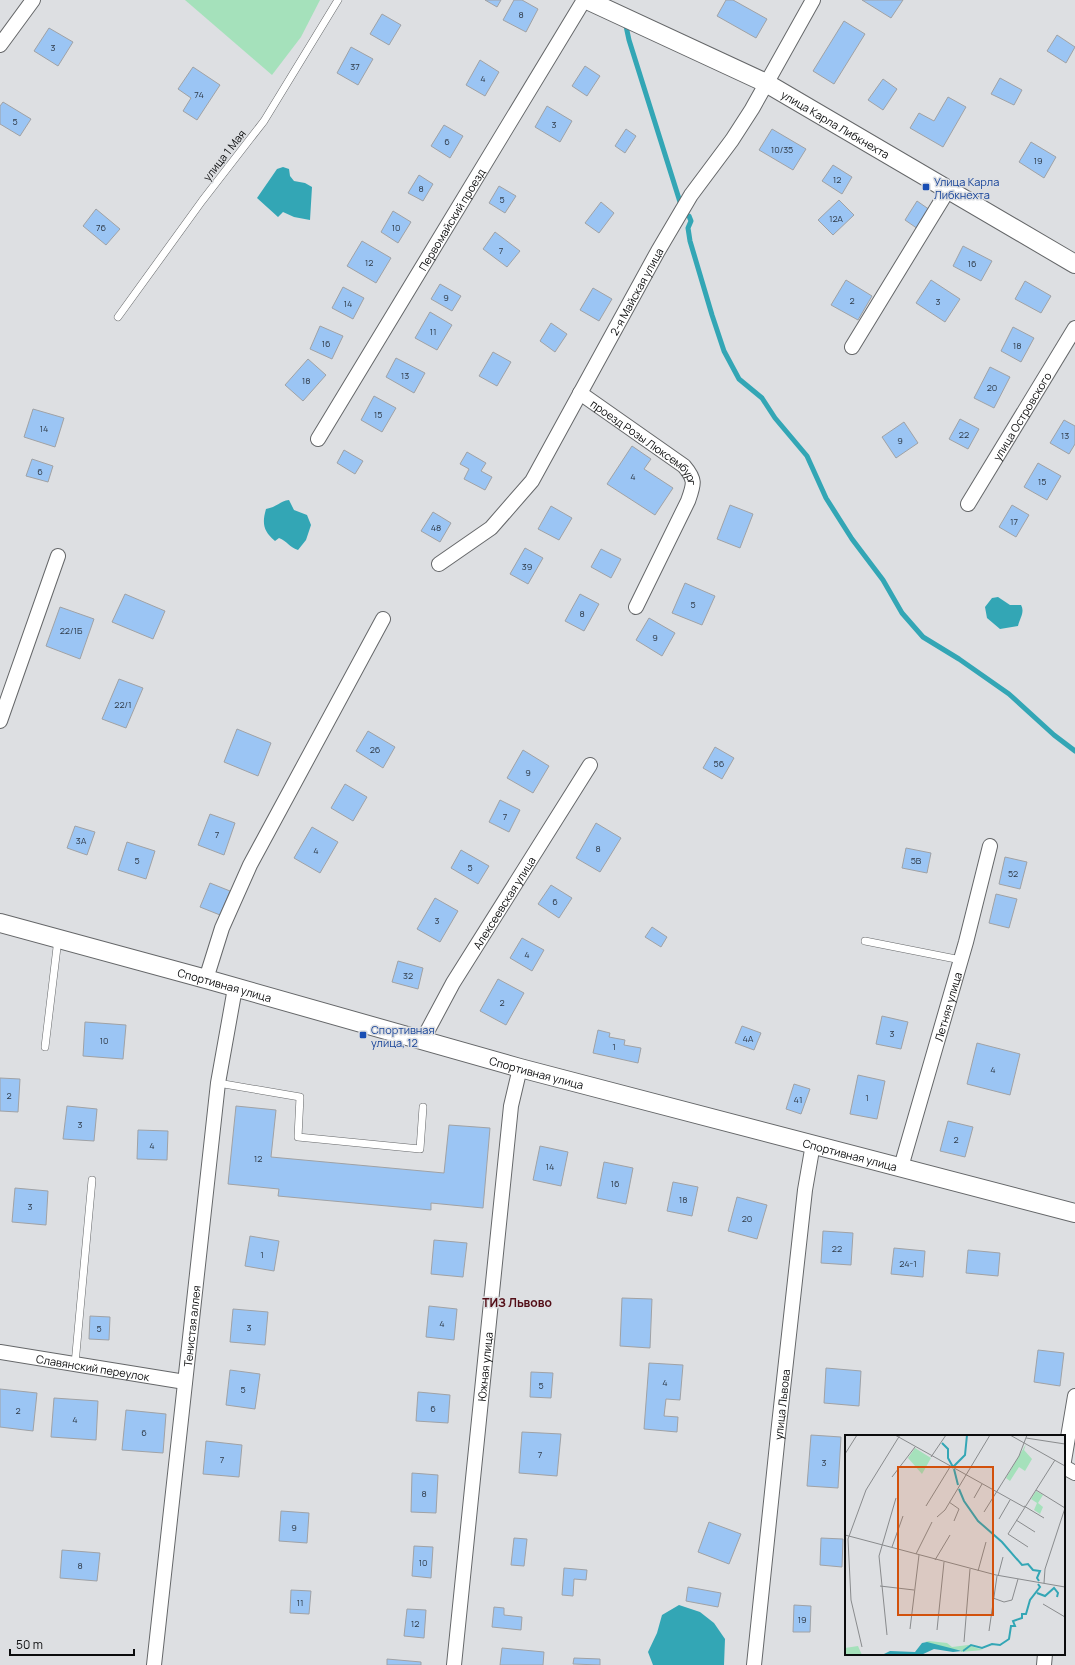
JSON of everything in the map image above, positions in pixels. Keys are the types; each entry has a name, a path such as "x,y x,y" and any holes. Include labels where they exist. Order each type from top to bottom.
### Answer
{"street":[{"path":"0,45 34,0"},
{"name":"Первомайский проезд","path":"318,439 584,0"},
{"name":"улица Карла Либкнехта","path":"588,0 766,83 1075,264"},
{"name":"2-я Майская улица","path":"439,564 491,528 511,506 540,468 625,308 691,195 732,140 813,0"},
{"path":"852,347 948,190"},
{"name":"улица Островского","path":"968,504 1075,328"},
{"name":"проезд Розы Люксембург","path":"580,393 684,466 691,475 694,485 688,501 636,606"},
{"path":"0,721 58,556"},
{"path":"206,979 222,928 247,872 382,620"},
{"name":"Алексеевская улица","path":"422,1041 453,983 590,765"},
{"name":"Летняя улица","path":"901,1167 961,960 990,846"},
{"name":"Спортивная улица","path":"0,923 206,979 520,1068 1075,1213"},
{"name":"Тенистая аллея","path":"154,1665 218,1082 235,988"},
{"name":"Южная улица","path":"454,1665 511,1106 520,1068"},
{"name":"улица Львова","path":"754,1665 781,1402 805,1190 813,1144"},
{"name":"Славянский переулок","path":"0,1352 185,1382"},
{"path":"1065,1455 1075,1396"},
{"path":"1065,1468 1075,1473"},
{"path":"1044,1665 1045,1655"}],"lane":[{"name":"улица 1 Мая","path":"118,317 202,201 264,121 338,0"},
{"path":"45,1047 58,939"},
{"path":"864,941 961,960"},
{"path":"218,1082 300,1097 298,1137 420,1149 423,1107"},
{"path":"75,1364 92,1180"}],"green space":[{"path":"185,0 320,0 301,37 272,75"}],"water":[{"path":"283,167 289,169 290,176 294,181 305,183 312,187 310,220 294,217 283,212 278,217 257,198 277,169"},
{"path":"289,500 294,510 307,515 311,525 306,540 298,550 279,538 275,541 268,534 264,526 266,509"},
{"path":"998,597 1010,605 1021,605 1022,613 1018,626 1000,629 987,618 985,607 992,598"},
{"path":"679,1605 700,1612 714,1623 725,1639 724,1665 653,1665 648,1652 657,1633 662,1615"}],"building":[{"path":"485,0 501,0 497,7"},
{"path":"514,0 522,0 538,9 526,32 503,20"},
{"path":"726,0 733,0 767,19 756,38 717,16"},
{"path":"862,0 903,0 891,18"},
{"path":"382,14 401,25 389,45 370,34"},
{"path":"844,21 865,34 834,84 813,71"},
{"path":"49,28 73,42 58,66 34,51"},
{"path":"1057,35 1075,47 1066,63 1047,51"},
{"path":"351,47 373,59 358,85 337,73"},
{"path":"480,60 499,72 485,96 466,85"},
{"path":"585,66 600,76 587,96 572,86"},
{"path":"193,67 220,85 197,120 183,111 191,98 178,89"},
{"path":"1000,78 1022,90 1014,105 991,94"},
{"path":"883,79 897,89 883,110 868,100"},
{"path":"948,97 966,107 943,147 910,128 919,113 934,121"},
{"path":"3,102 31,119 20,136 0,124 0,106"},
{"path":"547,106 572,121 560,142 535,127"},
{"path":"444,125 463,136 450,158 431,146"},
{"path":"626,129 636,136 625,153 615,146"},
{"path":"772,129 806,149 793,170 759,150"},
{"path":"1031,142 1056,157 1044,178 1019,162"},
{"path":"833,165 852,177 842,194 822,181"},
{"path":"419,175 433,184 423,201 408,193"},
{"path":"499,186 516,196 505,213 489,203"},
{"path":"839,200 854,215 833,235 818,220"},
{"path":"917,201 930,210 918,229 905,220"},
{"path":"601,202 614,213 599,233 585,223"},
{"path":"96,209 120,229 106,245 83,226"},
{"path":"393,211 411,222 398,243 381,232"},
{"path":"495,232 520,251 507,267 483,249"},
{"path":"362,241 391,258 376,283 347,266"},
{"path":"963,246 992,261 981,281 953,266"},
{"path":"846,280 872,296 858,320 831,305"},
{"path":"931,280 960,299 945,322 916,303"},
{"path":"1025,281 1051,296 1041,313 1015,299"},
{"path":"440,284 461,296 452,311 431,299"},
{"path":"343,287 364,298 353,319 332,308"},
{"path":"593,288 612,299 599,321 580,310"},
{"path":"430,312 452,325 437,350 415,338"},
{"path":"551,323 567,334 555,352 540,341"},
{"path":"320,326 343,336 332,359 310,349"},
{"path":"1013,327 1034,338 1021,362 1001,351"},
{"path":"493,352 511,362 497,386 479,376"},
{"path":"396,358 425,373 414,393 386,377"},
{"path":"308,359 326,375 303,401 285,385"},
{"path":"990,367 1010,377 994,408 974,398"},
{"path":"374,396 396,408 382,432 361,420"},
{"path":"33,409 64,418 55,447 24,437"},
{"path":"960,419 979,429 968,449 949,439"},
{"path":"1064,420 1075,426 1075,444 1069,454 1050,443"},
{"path":"904,422 918,443 896,458 882,437"},
{"path":"632,446 651,459 644,469 673,488 655,515 607,484"},
{"path":"344,450 363,461 355,474 337,463"},
{"path":"467,452 486,463 481,471 492,477 485,490 464,479 469,469 460,464"},
{"path":"32,459 53,466 48,482 26,476"},
{"path":"1038,463 1061,476 1047,500 1024,487"},
{"path":"730,505 753,514 740,548 717,539"},
{"path":"1012,505 1029,515 1016,537 999,527"},
{"path":"551,506 572,518 559,540 538,529"},
{"path":"433,512 451,523 440,542 421,531"},
{"path":"525,548 543,558 528,584 510,574"},
{"path":"601,549 621,559 611,578 591,567"},
{"path":"685,583 715,596 702,625 672,613"},
{"path":"125,594 165,611 153,639 112,622"},
{"path":"580,594 599,604 584,631 565,621"},
{"path":"60,607 94,619 80,659 46,646"},
{"path":"649,618 675,633 662,656 636,640"},
{"path":"119,679 143,688 126,728 102,719"},
{"path":"237,729 271,743 258,776 224,762"},
{"path":"368,731 395,747 383,768 356,751"},
{"path":"715,747 734,758 722,779 703,768"},
{"path":"523,750 549,766 533,793 507,778"},
{"path":"345,784 367,797 353,821 331,808"},
{"path":"500,800 520,810 509,832 489,822"},
{"path":"210,814 235,823 224,855 198,845"},
{"path":"596,823 621,838 600,872 576,858"},
{"path":"75,826 95,832 87,855 67,848"},
{"path":"312,827 338,842 320,873 294,858"},
{"path":"127,842 155,851 146,879 118,870"},
{"path":"906,848 931,853 927,873 902,868"},
{"path":"461,850 489,866 478,884 451,868"},
{"path":"1005,857 1027,862 1020,889 999,884"},
{"path":"210,883 230,891 220,915 200,907"},
{"path":"551,885 572,898 559,918 538,904"},
{"path":"996,894 1017,899 1009,928 989,923"},
{"path":"435,898 458,911 440,942 417,929"},
{"path":"652,927 667,937 661,947 645,937"},
{"path":"522,938 544,950 532,971 510,958"},
{"path":"398,961 423,968 418,989 392,982"},
{"path":"498,979 524,993 506,1025 480,1011"},
{"path":"882,1016 908,1022 901,1049 876,1044"},
{"path":"85,1022 126,1025 123,1059 83,1056"},
{"path":"742,1026 761,1033 754,1050 735,1043"},
{"path":"598,1030 610,1033 609,1037 625,1040 624,1045 641,1048 638,1063 593,1053"},
{"path":"977,1043 1020,1054 1010,1095 967,1084"},
{"path":"858,1075 885,1081 877,1119 850,1114"},
{"path":"0,1078 20,1079 18,1112 0,1111"},
{"path":"794,1084 810,1089 801,1114 786,1109"},
{"path":"67,1106 97,1109 94,1141 63,1139"},
{"path":"236,1106 276,1110 271,1157 444,1173 449,1125 490,1128 483,1208 431,1203 431,1210 278,1196 279,1189 228,1184"},
{"path":"948,1121 973,1127 965,1157 940,1151"},
{"path":"138,1130 168,1131 167,1160 137,1159"},
{"path":"540,1146 568,1152 561,1186 533,1180"},
{"path":"604,1162 633,1168 626,1204 597,1198"},
{"path":"673,1182 698,1187 692,1216 667,1211"},
{"path":"15,1188 48,1191 46,1225 12,1222"},
{"path":"737,1197 767,1205 757,1239 728,1231"},
{"path":"823,1231 853,1233 851,1265 821,1263"},
{"path":"250,1236 279,1241 274,1271 245,1266"},
{"path":"434,1240 467,1243 463,1277 431,1274"},
{"path":"894,1248 925,1251 923,1277 891,1274"},
{"path":"968,1250 1000,1253 998,1276 966,1273"},
{"path":"622,1298 652,1299 650,1348 620,1346"},
{"path":"429,1306 457,1309 454,1340 426,1337"},
{"path":"233,1309 268,1312 265,1345 230,1342"},
{"path":"90,1316 110,1317 109,1340 89,1339"},
{"path":"1038,1350 1064,1353 1060,1386 1034,1382"},
{"path":"649,1363 683,1365 680,1400 666,1399 664,1416 678,1417 677,1432 644,1429"},
{"path":"826,1368 861,1371 859,1406 824,1403"},
{"path":"230,1370 260,1374 255,1409 226,1405"},
{"path":"531,1372 553,1373 551,1398 530,1397"},
{"path":"0,1389 37,1393 33,1431 0,1427"},
{"path":"418,1392 450,1395 448,1423 416,1421"},
{"path":"54,1398 98,1401 96,1440 51,1437"},
{"path":"126,1410 166,1414 163,1453 122,1450"},
{"path":"522,1432 561,1434 557,1476 519,1473"},
{"path":"811,1435 841,1437 838,1488 807,1486"},
{"path":"206,1441 242,1445 239,1477 203,1474"},
{"path":"412,1473 438,1475 436,1513 411,1512"},
{"path":"281,1511 309,1513 307,1543 279,1541"},
{"path":"709,1522 741,1534 729,1564 698,1552"},
{"path":"514,1538 527,1539 524,1566 511,1565"},
{"path":"821,1538 843,1539 842,1567 820,1565"},
{"path":"414,1546 433,1547 431,1578 412,1576"},
{"path":"62,1550 100,1553 97,1581 60,1578"},
{"path":"564,1568 587,1570 586,1580 574,1579 573,1596 562,1595"},
{"path":"688,1587 721,1593 718,1607 686,1601"},
{"path":"291,1590 311,1591 309,1614 290,1613"},
{"path":"794,1605 811,1606 810,1632 793,1632"},
{"path":"494,1607 504,1608 504,1615 522,1617 521,1630 492,1627"},
{"path":"407,1609 426,1610 424,1638 404,1636"},
{"path":"502,1648 544,1652 543,1665 500,1665"},
{"path":"574,1658 600,1659 600,1665 573,1664"},
{"path":"387,1659 421,1662 421,1665 387,1665"}],"waterway":[{"path":"626,26 629,40 680,202"},
{"path":"689,216 691,221 688,228 690,241 712,315 724,351 739,379 762,398 775,418 807,456 826,498 852,539 883,580 902,613 923,637 959,659 1009,694 1054,735 1075,751"}],"place":[{"name":"Улица Карла Либкнехта","path":"926,187"},
{"name":"Спортивная улица, 12","path":"363,1035"}],"district":[{"name":"ТИЗ Львово","path":"517,1302"}]}
